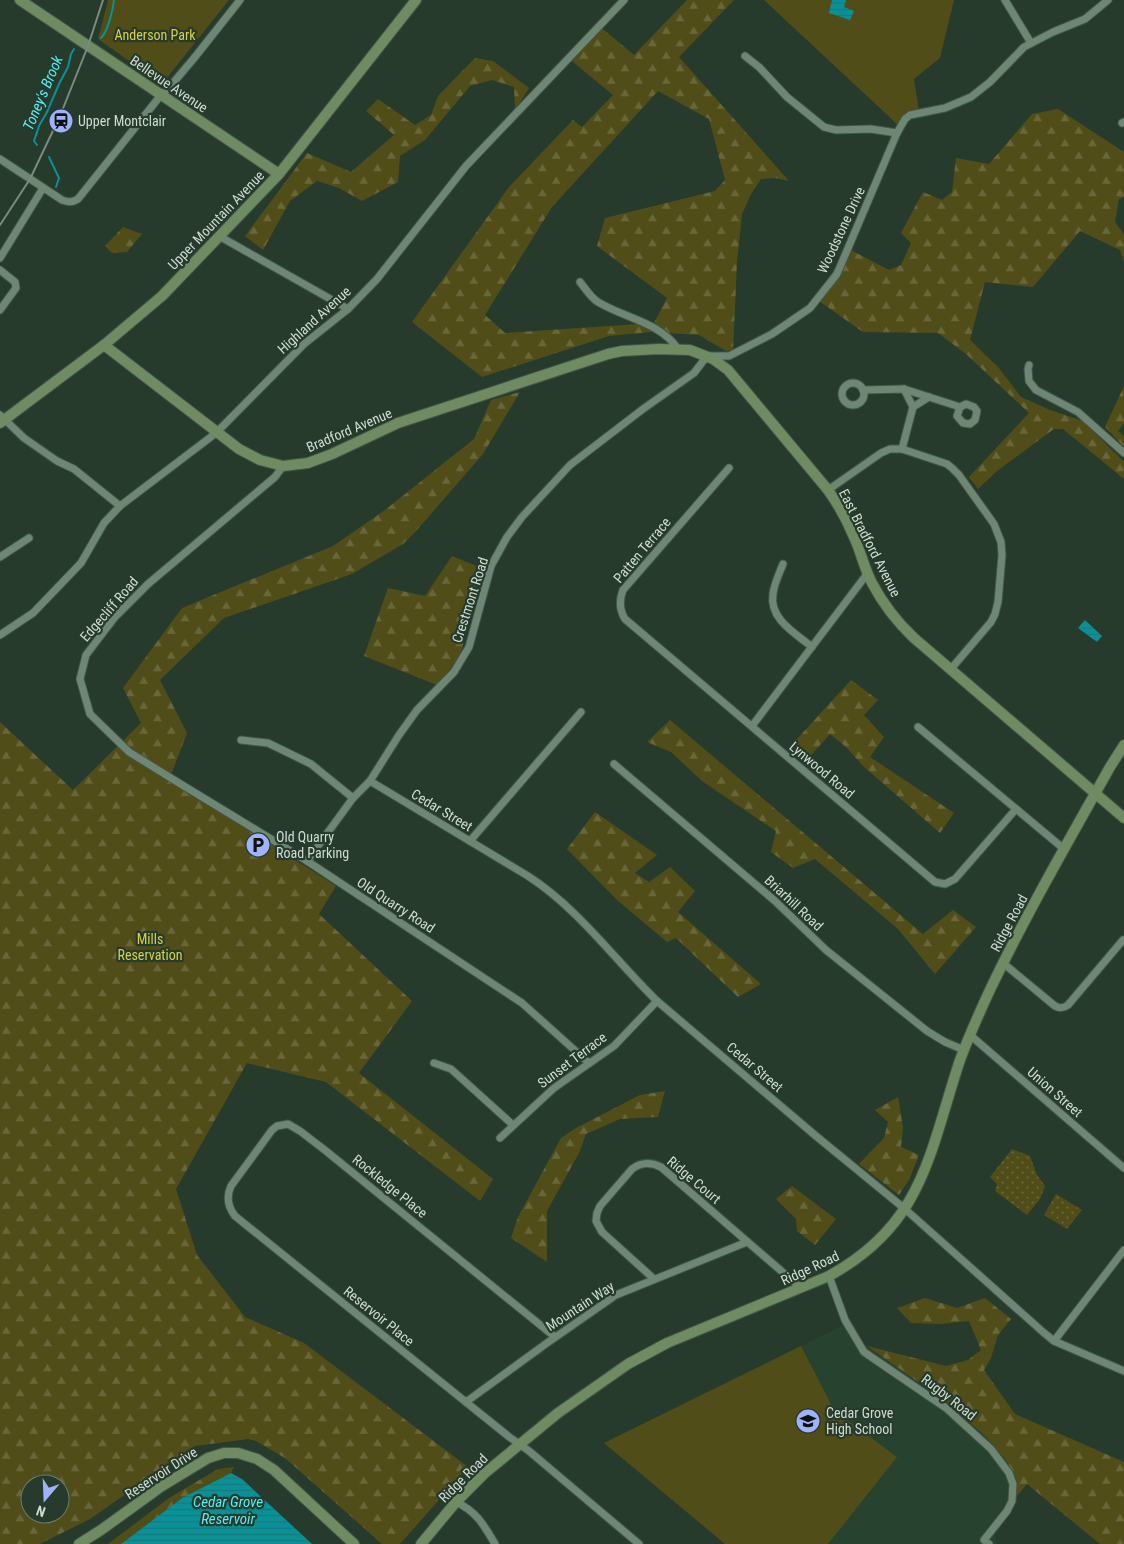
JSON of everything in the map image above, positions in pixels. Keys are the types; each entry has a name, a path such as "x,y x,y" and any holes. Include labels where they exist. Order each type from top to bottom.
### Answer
{"street":[{"name":"Bellevue Avenue","path":"20,0 279,174"},
{"path":"0,159 62,200 69,202 78,199 240,0"},
{"name":"Upper Mountain Avenue","path":"1,420 104,345 162,296 279,174 416,0"},
{"name":"Highland Avenue","path":"0,635 33,614 81,563 104,523 120,506 216,433 304,344 348,309 377,279 466,166 624,0"},
{"path":"1005,0 1031,43"},
{"name":"Woodstone Drive","path":"707,356 729,356 772,334 810,308 837,274 897,132 905,119 910,115 944,108 966,100 990,82 1024,47 1085,19 1108,0"},
{"path":"745,56 759,67 787,97 824,126 836,130 871,129 897,132"},
{"path":"0,258 43,188"},
{"path":"219,236 348,309"},
{"path":"0,270 15,282 16,288 0,310"},
{"path":"580,282 596,302 650,326 672,340 678,349"},
{"name":"Bradford Avenue","path":"104,345 216,433 250,456 271,464 283,466 320,459 398,423 547,374"},
{"name":"East Bradford Avenue","path":"547,374 608,354 648,349 690,350 718,362 733,375 828,490 855,538 867,574 882,601 897,621 950,670 1124,818"},
{"name":"Crestmont Road","path":"307,861 353,798 370,781 413,716 454,672 469,647 491,566 507,537 522,517 570,465 694,373 707,356"},
{"path":"1029,365 1029,381 1036,390 1078,412 1124,453"},
{"path":"902,449 913,407 904,389"},
{"path":"863,390 904,389 960,407"},
{"path":"913,407 929,397"},
{"path":"1,420 51,457 74,469 120,506"},
{"path":"828,490 886,451 894,448 902,449 947,464 952,468 994,524 1001,542 999,598 996,610 991,622 950,670"},
{"name":"Edgecliff Road","path":"178,784 129,752 90,714 80,679 86,655 115,617 148,584 275,477 283,466"},
{"name":"Patten Terrace","path":"729,468 623,590 620,604 625,619 752,726"},
{"path":"0,557 28,538"},
{"path":"783,564 773,591 772,601 774,610 782,622 812,647"},
{"path":"752,726 867,574"},
{"path":"470,841 581,712"},
{"name":"Lynwood Road","path":"752,726 938,884 948,884 955,879 1016,809"},
{"path":"918,726 1064,850"},
{"path":"241,740 268,742 311,764 353,798"},
{"name":"Ridge Road","path":"421,1544 456,1502 519,1444 628,1364 672,1341 829,1276 850,1264 872,1247 892,1227 918,1187 964,1050 1003,963 1020,928 1124,745"},
{"name":"Briarhill Road","path":"614,764 775,901 826,950 927,1031 945,1042 964,1050"},
{"name":"Cedar Street","path":"370,781 533,879 557,896 657,1001 816,1136 905,1208 1043,1332 1054,1341 1124,1371"},
{"name":"Old Quarry Road","path":"178,784 307,861 522,1003 589,1063"},
{"path":"1003,963 1055,1006 1064,1008 1123,940"},
{"name":"Sunset Terrace","path":"500,1138 554,1088 614,1046 657,1001"},
{"name":"Union Street","path":"970,1035 1124,1168"},
{"path":"434,1063 451,1069 513,1125"},
{"name":"Rockledge Place","path":"228,1203 228,1194 231,1186 272,1130 277,1126 288,1124 300,1130 555,1337"},
{"name":"Ridge Court","path":"654,1279 602,1232 596,1221 600,1206 632,1169 638,1165 650,1163 661,1167 801,1288"},
{"name":"Reservoir Place","path":"228,1203 235,1216 519,1444 639,1544"},
{"name":"Mountain Way","path":"466,1402 616,1295 747,1242"},
{"path":"1054,1341 1124,1250"},
{"name":"Rugby Road","path":"829,1276 846,1320 864,1352 946,1408 991,1449 1009,1473 1013,1484 1012,1501 1007,1511 984,1540 989,1544"},
{"name":"Reservoir Drive","path":"78,1544 101,1530 162,1486 208,1458 218,1454 238,1453 258,1460 274,1470 354,1544"},
{"path":"456,1502 467,1507 477,1516 496,1544"}],"shaded area":[{"name":"Cedar Grove High School","path":"842,1326 867,1346 951,1405 985,1436 1006,1460 1017,1481 1016,1497 1015,1506 995,1534 997,1544 725,1544 604,1443"}],"green space":[{"name":"Anderson Park","path":"108,0 229,0 162,84 98,39"},
{"path":"687,0 734,0 679,57 789,181 775,178 761,179 751,194 742,214 737,262 733,350 726,351 699,335 651,332 609,336 482,377 412,322 509,187 573,120 582,127 613,95 567,57 598,25 634,55","holes":["658,91 709,119 725,180 715,191 605,218 597,246 667,298 654,323 505,333 485,315 552,207"]},
{"path":"764,0 954,0 940,58 914,79 919,111 898,125"},
{"path":"475,58 493,61 529,88 515,110 514,87 492,80 470,86 425,140 400,156 398,182 362,201 339,188 317,181 290,201 263,250 245,236 307,153 351,172 394,135 366,111 378,99 415,125 431,115 438,96"},
{"path":"1058,109 1124,152 1124,197 1119,199 1115,222 1124,235 1124,262 1120,250 1080,231 1033,287 985,282 970,340 998,367 1021,397 1050,410 1083,421 1124,462 1124,479 1063,429 1054,429 997,471 978,489 969,477 1029,413 966,354 938,333 863,332 816,299 847,248 889,270 901,265 911,243 901,233 923,192 942,200 952,192 956,158 989,164 1032,114"},
{"path":"123,227 142,234 127,252 112,253 105,246"},
{"path":"1124,386 1124,423 1118,431 1124,436 1124,447 1105,427"},
{"name":"Mills Reservation","path":"520,392 483,454 403,544 352,574 224,618 160,680 187,733 169,780 336,886 319,914 412,1001 359,1073 493,1179 480,1201 326,1082 247,1063 176,1189 197,1255 245,1317 304,1343 468,1467 400,1544 382,1544 285,1458 256,1441 248,1439 195,1446 90,1519 40,1544 0,1544 0,722 73,790 141,723 123,688 182,608 333,546 385,510 474,439 491,400"},
{"path":"452,556 479,567 474,598 460,657 437,685 364,656 388,588 425,596"},
{"path":"851,680 878,700 864,715 884,737 870,757 954,813 940,833 863,766 846,747 830,734 805,762 787,750"},
{"path":"670,720 923,934 953,910 976,927 935,974 898,929 815,859 793,868 771,852 776,831 702,781 671,752 647,742"},
{"path":"595,812 657,855 635,873 649,882 670,867 695,891 678,912 761,984 738,997 676,938 667,942 617,900 567,849"},
{"path":"665,1091 658,1117 620,1119 586,1134 579,1153 547,1211 547,1262 511,1238 518,1217 561,1138 576,1128 640,1095"},
{"path":"898,1097 903,1128 901,1147 919,1155 909,1180 899,1195 859,1164 884,1138 888,1122 875,1110"},
{"path":"1012,1149 1030,1156 1037,1175 1045,1186 1040,1199 1027,1215 995,1191 997,1184 990,1177"},
{"path":"792,1186 836,1219 815,1245 797,1231 796,1219 776,1199"},
{"path":"1056,1194 1082,1210 1067,1229 1044,1215"},
{"path":"925,1298 957,1308 985,1298 1011,1319 998,1335 991,1358 984,1370 1015,1414 1124,1462 1124,1544 1100,1544 1027,1484 1016,1497 1017,1481 1006,1460 985,1436 951,1405 867,1346 946,1366 968,1360 981,1350 969,1321 941,1324 911,1323 897,1308"},
{"path":"801,1346 834,1410 897,1457 828,1544 725,1544 604,1443"},
{"path":"234,1467 231,1473 182,1498 121,1544 108,1544 169,1498 218,1469"}],"water":[{"path":"832,0 846,0 844,7 854,11 850,20 829,13"},
{"path":"1085,620 1102,636 1097,642 1078,628"},
{"name":"Cedar Grove Reservoir","path":"231,1473 242,1479 312,1544 121,1544 182,1498"}],"waterway":[{"name":"Toney's Brook","path":"101,38 108,26 114,0"},
{"name":"Toney's Brook","path":"37,145 34,141 39,126 68,67 74,49"},
{"name":"Toney's Brook","path":"49,157 59,178 56,187"}],"railway":[{"path":"0,225 30,179 60,116 88,46 103,0"}],"place":[{"name":"Upper Montclair","path":"61,121"},
{"name":"Old Quarry Road Parking","path":"258,845"},
{"name":"Cedar Grove High School","path":"808,1421"}]}
